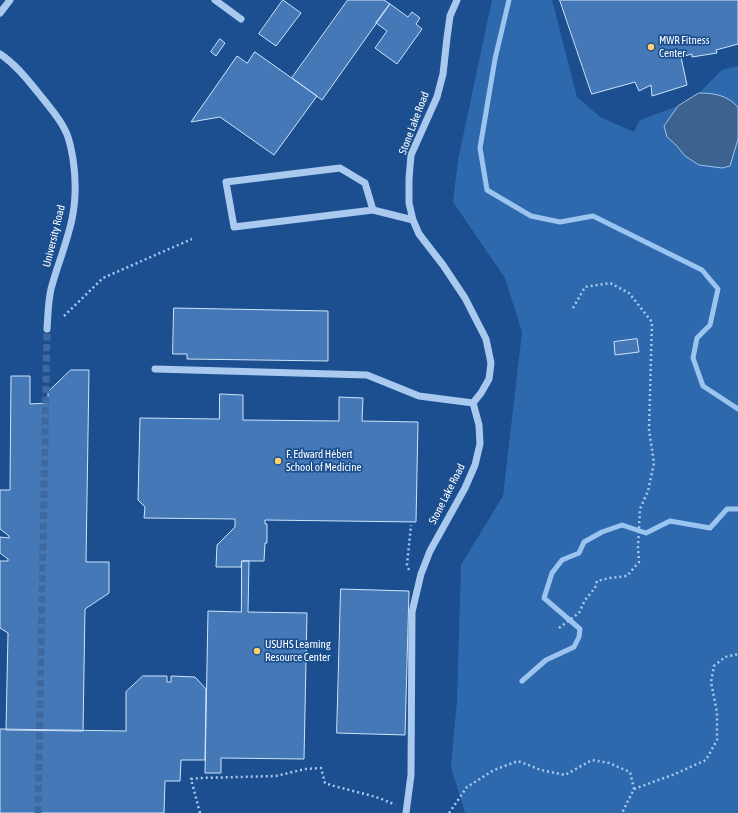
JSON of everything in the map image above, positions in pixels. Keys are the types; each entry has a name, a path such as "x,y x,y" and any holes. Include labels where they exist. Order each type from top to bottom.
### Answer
{"street":[{"path":"0,13 10,0"},
{"path":"215,0 241,19"},
{"name":"Stone Lake Road","path":"406,812 411,775 412,612 421,574 430,552 465,488 475,465 480,444 479,425 473,403 482,393 489,379 491,363 486,339 465,298 443,265 419,234 413,220 409,203 411,155 436,97 443,74 450,16 457,0"},
{"name":"University Road","path":"0,54 26,78 65,129 70,142 74,165 75,187 72,220 51,289 47,329"},
{"path":"373,210 365,183 340,168 226,182 234,227 373,210 413,220"},
{"path":"155,369 367,375 419,396 473,403"}],"path":[{"path":"64,316 103,278 192,239"},
{"path":"559,628 579,613 585,600 595,588 597,581 627,576 639,562 638,547 640,509 648,491 654,463 650,430 652,322 629,293 610,282 585,287 573,308"},
{"path":"411,525 407,565 410,573 419,581"},
{"path":"634,789 706,760 717,740 717,712 711,682 714,666 725,657 738,654"},
{"path":"449,813 467,786 494,770 518,761 541,770 565,775 592,760 609,763 630,772 634,789 622,813"},
{"path":"200,813 191,779 276,776 305,769 321,768 325,782 385,800 406,812"}],"shaded area":[{"path":"492,0 552,0 577,97 600,117 634,132 640,120 678,106 699,93 722,70 738,66 738,813 465,813 451,767 457,701 461,565 503,496 522,332 505,278 453,202 458,160"},
{"path":"699,93 725,97 738,107 738,139 730,166 722,168 699,165 685,156 667,137 664,126 678,106"}],"building":[{"path":"283,0 301,13 276,46 259,34"},
{"path":"348,0 384,0 390,4 322,100 292,78"},
{"name":"MWR Fitness Center","path":"560,0 738,0 738,44 716,50 717,53 692,57 692,54 681,57 687,85 652,96 651,85 639,91 635,82 592,94"},
{"path":"390,4 408,17 412,12 420,18 416,24 422,29 397,64 375,48 387,31 376,23"},
{"path":"220,39 225,43 216,56 211,52"},
{"path":"255,52 317,96 274,155 220,117 191,122 237,56 247,63"},
{"path":"174,308 328,311 328,361 187,359 187,354 173,354"},
{"path":"637,339 639,352 615,355 614,342"},
{"path":"71,370 89,370 86,562 109,562 109,593 85,609 83,731 6,730 8,633 0,628 0,561 8,561 8,559 0,553 0,537 9,538 9,536 0,529 0,490 10,490 11,376 30,376 30,404 48,403 48,392"},
{"name":"F. Edward Hébert School of Medicine","path":"220,394 243,395 243,420 339,421 339,397 363,398 362,421 418,422 416,522 265,520 265,524 267,524 267,543 265,543 264,561 242,561 241,567 216,567 217,545 235,527 235,519 144,518 145,507 138,500 140,418 219,419"},
{"name":"USUHS Learning Resource Center","path":"242,561 249,561 248,612 307,613 304,759 221,758 221,773 205,773 208,611 241,612"},
{"path":"341,589 409,591 405,735 337,733"},
{"path":"143,676 167,676 167,682 171,682 171,676 195,677 206,689 205,760 181,760 180,781 165,781 164,813 0,813 0,729 126,731 126,692"}],"waterway":[{"path":"509,0 495,59 480,148 487,190 531,216 560,222 593,216 702,270 718,289 710,325 697,338 693,358 703,386 738,409"},
{"path":"522,681 546,660 574,647 579,637 580,629 544,598 552,573 562,560 579,553 584,542 602,532 622,525 646,533 670,521 710,528 727,509 738,509"}],"tunnel":[{"path":"38,813 47,329"}],"place":[{"name":"MWR Fitness Center","path":"651,47"},
{"name":"F. Edward Hébert School of Medicine","path":"278,461"},
{"name":"USUHS Learning Resource Center","path":"257,651"}]}
